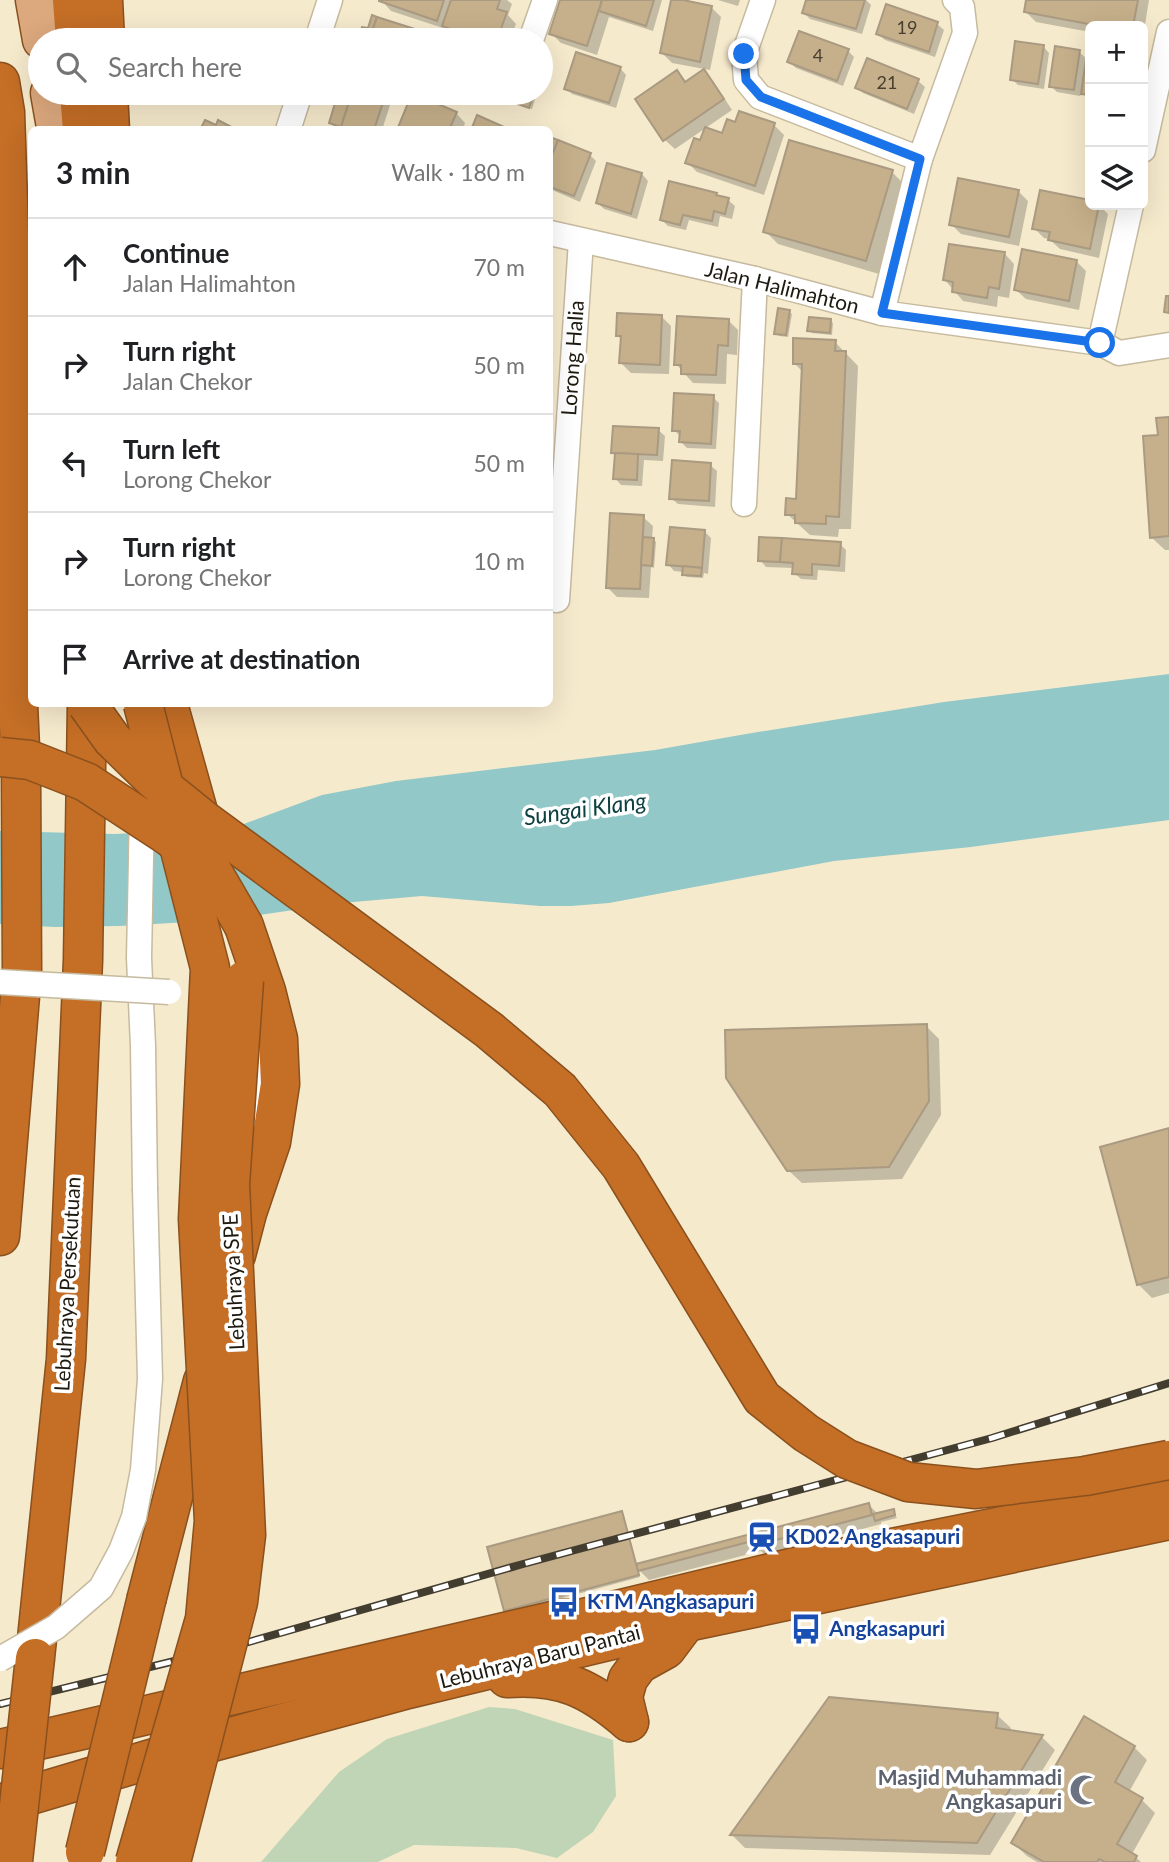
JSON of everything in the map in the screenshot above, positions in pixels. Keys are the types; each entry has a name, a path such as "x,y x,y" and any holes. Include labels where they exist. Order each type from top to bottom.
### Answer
{"highway":[{"path":"83,28 94,13"},
{"path":"0,82 5,112 12,323 13,597 11,977 0,1236"},
{"path":"60,122 71,105"},
{"path":"101,105 102,126"},
{"path":"109,105 110,126"},
{"name":"Lebuhraya Persekutuan","path":"13,1862 17,1658 66,1359 83,960 87,707"},
{"path":"89,707 112,739 153,779 205,821 489,1030 559,1090 621,1166 762,1398 806,1433 847,1459 908,1482 976,1489 1085,1476 1169,1460"},
{"name":"Lebuhraya SPE","path":"135,1862 205,1619 214,1521 198,1219 210,968 144,707"},
{"name":"Lebuhraya SPE","path":"169,707 244,980 230,1184 246,1535 238,1602 171,1862"},
{"path":"11,763 30,760 86,782 167,835 211,869 244,926 266,991 278,1039 280,1084 271,1142 247,1213 147,1597 84,1857"},
{"name":"Lebuhraya Baru Pantai","path":"0,1748 561,1619 580,1619 791,1568 1169,1491"},
{"name":"Lebuhraya Baru Pantai","path":"0,1804 168,1754 408,1689 687,1622 1169,1520"},
{"path":"408,1689 511,1678 553,1679 574,1686 607,1703 629,1722 623,1697 628,1679 639,1664 666,1649 687,1622"}],"main road":[{"path":"35,0 40,28"}],"street":[{"path":"321,28 330,0"},
{"path":"535,28 545,0"},
{"path":"762,0 744,54 746,80 761,97 920,159"},
{"path":"882,313 920,159 965,33 962,7 955,0"},
{"path":"1144,147 1169,32"},
{"path":"289,126 296,105"},
{"path":"1100,343 1130,210"},
{"name":"Jalan Halimahton","path":"553,234 755,279 882,313 1100,343 1119,353 1169,345"},
{"name":"Lorong Halia","path":"557,600 580,241"},
{"path":"744,503 755,279"},
{"path":"17,1658 101,1588 121,1551 134,1517 143,1470 150,1380 139,958 143,707"},
{"path":"11,977 169,992 195,997 226,1010 250,1044 256,1065 257,1125 247,1213"}],"green space":[{"path":"489,1707 515,1709 613,1740 616,1796 593,1832 557,1858 516,1848 414,1845 378,1862 261,1862 339,1772 387,1739"}],"water":[{"name":"Sungai Klang","path":"1169,674 1169,820 971,847 834,861 609,903 540,906 422,896 342,903 224,920 119,926 0,924 0,831 114,834 188,831 241,825 322,795 396,781 655,750 944,702"}],"building":[{"path":"379,0 444,0 437,21"},
{"path":"451,0 500,0 497,9 507,12 501,28 442,26"},
{"path":"560,0 602,0 587,46 553,35 551,28"},
{"path":"602,0 654,0 646,26 599,11"},
{"path":"671,0 712,6 700,62 660,53"},
{"path":"806,0 865,0 856,29 802,13"},
{"path":"1026,0 1138,0 1134,21 1085,21 1085,23 1024,12"},
{"path":"886,4 938,22 929,52 876,34"},
{"path":"372,15 377,17 373,28 368,28"},
{"path":"377,17 411,28 373,28"},
{"path":"799,31 849,49 837,81 787,62"},
{"path":"1015,41 1044,45 1038,84 1010,80"},
{"path":"1055,46 1080,50 1074,90 1049,87"},
{"path":"576,52 621,67 609,103 564,89"},
{"path":"867,58 919,79 907,109 855,88"},
{"path":"1085,66 1085,94 1081,94"},
{"path":"704,69 724,99 663,141 635,99 677,70 685,82"},
{"path":"334,105 348,105 341,126 329,123"},
{"path":"348,105 382,105 375,126 341,126"},
{"path":"407,105 440,105 457,112 451,126 399,126"},
{"path":"739,111 775,123 755,186 685,163 694,138 700,140 705,127 722,133 727,119 735,122"},
{"path":"477,115 502,126 473,126"},
{"path":"205,120 216,125 218,120 229,126 202,126"},
{"path":"553,138 558,140 553,153"},
{"path":"558,140 591,153 574,196 553,188 553,153"},
{"path":"789,140 893,170 866,261 763,232"},
{"path":"607,163 642,173 631,214 596,203"},
{"path":"958,178 1019,190 1009,237 949,225"},
{"path":"669,181 729,198 725,214 714,211 712,221 683,215 680,225 660,220"},
{"path":"1040,190 1085,199 1085,210 1098,210 1090,249 1048,240 1050,232 1032,229"},
{"path":"949,244 1005,252 999,289 989,287 987,298 952,292 953,282 943,280"},
{"path":"1022,249 1077,260 1069,301 1014,290"},
{"path":"1166,296 1169,296 1169,313 1164,312"},
{"path":"778,308 790,310 786,335 774,334"},
{"path":"617,313 662,315 660,365 619,363 621,336 616,336"},
{"path":"677,316 729,319 728,346 718,345 716,375 681,374 681,365 674,365"},
{"path":"809,317 831,319 830,333 807,331"},
{"path":"793,338 836,340 835,351 846,351 839,517 826,516 826,524 795,523 795,515 785,515 786,498 796,499 802,364 793,364"},
{"path":"674,393 714,395 711,444 679,442 680,431 672,431"},
{"path":"1169,417 1169,536 1150,538 1143,436 1158,435 1156,418"},
{"path":"613,426 659,428 657,455 611,453"},
{"path":"615,453 638,454 637,480 613,479"},
{"path":"672,460 711,463 709,501 669,499"},
{"path":"610,513 644,515 640,589 606,588"},
{"path":"670,527 705,530 702,568 666,565"},
{"path":"643,537 654,538 652,566 641,565"},
{"path":"759,537 782,538 780,562 758,561"},
{"path":"782,538 841,542 839,566 812,564 812,575 792,574 793,563 780,562"},
{"path":"683,566 702,568 701,576 682,575"},
{"path":"927,1024 929,1101 889,1167 787,1171 726,1078 725,1030"},
{"path":"1169,1128 1169,1277 1137,1285 1100,1147"},
{"name":"KD02 Angkasapuri","path":"869,1503 872,1515 753,1546 752,1541 638,1571 636,1564"},
{"path":"894,1509 895,1515 875,1521 873,1514"},
{"path":"622,1511 639,1575 504,1611 487,1547"},
{"path":"829,1697 998,1713 996,1728 1043,1735 977,1843 730,1835"},
{"name":"Masjid Muhammadi Angkasapuri","path":"1084,1716 1135,1746 1115,1782 1143,1798 1117,1844 1137,1856 1134,1862 1105,1862 1099,1859 1097,1862 1044,1862 1011,1843"}],"railway":[{"path":"0,1704 231,1647 523,1564 992,1438 1169,1383"}],"place":[{"name":"KD02 Angkasapuri","path":"762,1537"},
{"name":"KTM Angkasapuri","path":"564,1602"},
{"name":"Angkasapuri","path":"806,1629"},
{"name":"Masjid Muhammadi Angkasapuri","path":"1085,1790"}],"route":[{"path":"744,54 746,80 761,97 920,159 882,313 1100,343"}]}
